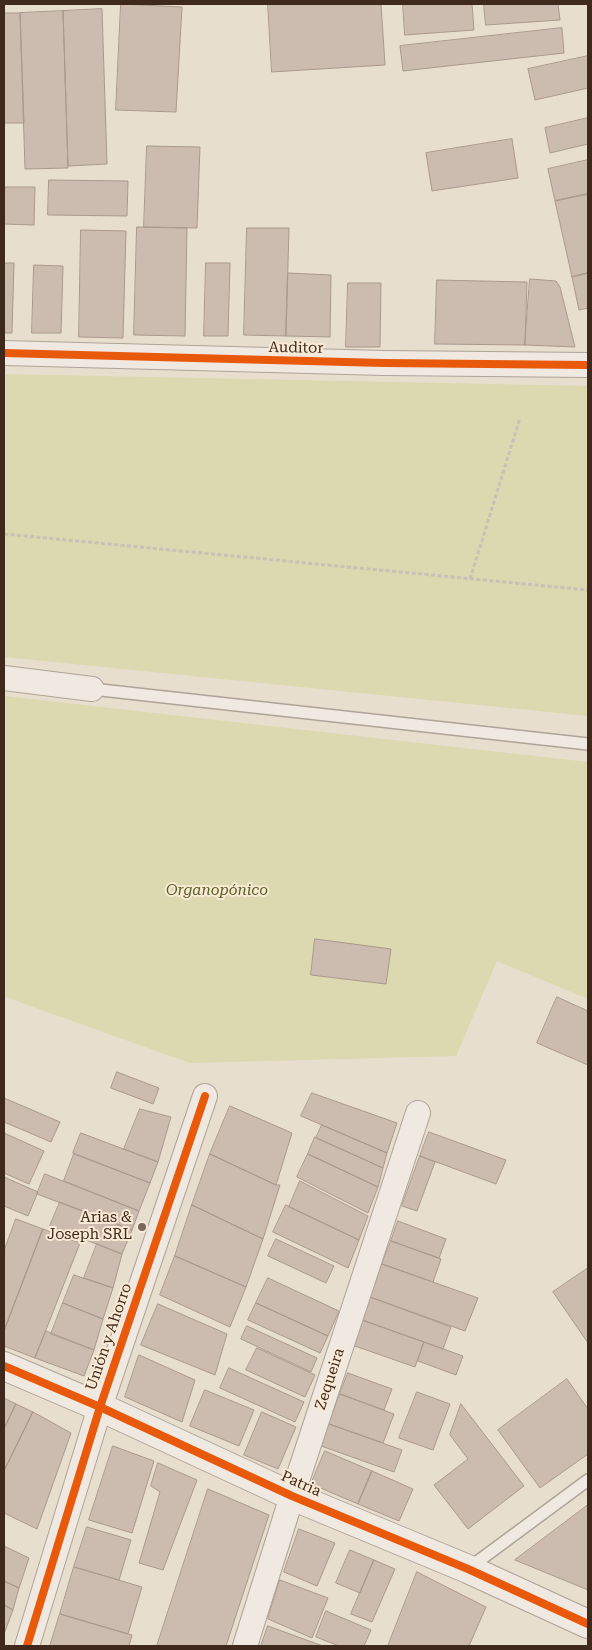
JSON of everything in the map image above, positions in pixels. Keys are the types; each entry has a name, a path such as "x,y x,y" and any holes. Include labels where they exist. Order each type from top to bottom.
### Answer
{"street":[{"name":"Auditor","path":"4,353 384,363 588,365"},
{"path":"4,678 92,689"},
{"name":"Unión y Ahorro","path":"27,1646 100,1407 205,1096"},
{"name":"Zequeira","path":"245,1646 292,1496 418,1113"},
{"name":"Patria","path":"4,1366 100,1407 292,1496 468,1569 588,1624"}],"lane":[{"path":"92,689 588,744"},
{"path":"468,1569 588,1480"}],"path":[{"path":"470,579 520,418"},
{"path":"4,534 588,590"}],"green space":[{"path":"4,374 588,386 588,716 4,657"},
{"name":"Organopónico","path":"4,696 588,762 588,999 497,961 456,1056 190,1063 4,996"}],"building":[{"path":"121,4 182,7 176,112 116,110"},
{"path":"268,4 381,4 385,65 272,72"},
{"path":"403,4 472,4 474,30 405,35"},
{"path":"484,4 558,4 560,20 486,25"},
{"path":"102,9 107,164 68,166 63,11"},
{"path":"63,11 68,168 25,169 20,13"},
{"path":"4,13 20,13 24,123 4,123"},
{"path":"562,28 564,53 403,71 400,46"},
{"path":"588,56 588,88 535,100 528,69"},
{"path":"588,118 588,144 550,153 545,128"},
{"path":"512,139 518,178 432,191 426,153"},
{"path":"147,146 200,147 197,228 144,227"},
{"path":"588,160 588,194 555,201 548,169"},
{"path":"49,180 128,181 127,216 48,215"},
{"path":"4,187 35,187 34,225 4,224"},
{"path":"588,194 588,273 572,277 555,201"},
{"path":"137,227 187,228 185,336 134,335"},
{"path":"247,228 289,228 286,336 244,335"},
{"path":"81,230 126,231 123,338 79,337"},
{"path":"4,263 14,263 12,333 4,333"},
{"path":"206,263 230,263 228,336 204,336"},
{"path":"34,265 63,266 61,333 32,333"},
{"path":"288,273 331,275 330,337 286,336"},
{"path":"588,273 588,308 579,310 572,277"},
{"path":"530,279 556,281 560,287 575,347 525,345"},
{"path":"437,280 527,282 525,345 435,344"},
{"path":"348,283 381,283 380,347 346,347"},
{"path":"315,939 391,949 386,984 311,975"},
{"path":"557,997 588,1011 588,1065 537,1043"},
{"path":"117,1072 159,1088 153,1104 111,1088"},
{"path":"312,1093 397,1123 387,1153 301,1116"},
{"path":"4,1098 60,1122 51,1142 4,1122"},
{"path":"230,1106 292,1133 276,1185 210,1154"},
{"path":"140,1109 171,1117 158,1162 124,1149"},
{"path":"322,1125 387,1153 383,1168 316,1138"},
{"path":"429,1132 506,1160 496,1184 420,1156"},
{"path":"4,1133 44,1151 29,1184 4,1173"},
{"path":"81,1133 158,1162 150,1183 73,1153"},
{"path":"315,1137 383,1168 378,1187 308,1154"},
{"path":"74,1154 150,1183 139,1211 64,1181"},
{"path":"210,1154 276,1185 280,1185 263,1239 192,1205"},
{"path":"308,1154 378,1187 368,1213 297,1177"},
{"path":"420,1156 435,1162 417,1211 402,1206"},
{"path":"45,1174 139,1211 132,1230 37,1194"},
{"path":"4,1177 38,1192 28,1216 4,1206"},
{"path":"300,1181 368,1216 359,1240 289,1207"},
{"path":"60,1202 132,1230 122,1254 50,1226"},
{"path":"192,1205 263,1239 246,1287 175,1256"},
{"path":"286,1205 359,1240 348,1268 273,1232"},
{"path":"16,1219 43,1229 4,1331 4,1251"},
{"path":"398,1221 446,1239 439,1258 391,1241"},
{"path":"43,1229 80,1243 35,1358 4,1346 4,1331"},
{"path":"276,1239 334,1266 326,1283 268,1256"},
{"path":"391,1241 441,1259 433,1282 382,1264"},
{"path":"97,1244 122,1254 113,1288 84,1278"},
{"path":"175,1256 246,1287 230,1327 160,1295"},
{"path":"382,1264 478,1298 465,1331 370,1297"},
{"path":"588,1268 588,1343 553,1292"},
{"path":"74,1275 113,1288 103,1319 63,1303"},
{"path":"268,1278 339,1311 328,1336 256,1303"},
{"path":"370,1297 451,1327 443,1349 362,1320"},
{"path":"63,1303 103,1319 94,1350 51,1334"},
{"path":"256,1303 328,1336 320,1353 248,1320"},
{"path":"158,1304 227,1334 215,1375 141,1345"},
{"path":"362,1320 424,1342 415,1367 352,1345"},
{"path":"247,1326 317,1358 311,1372 241,1339"},
{"path":"46,1331 94,1350 84,1376 35,1358"},
{"path":"424,1342 463,1356 456,1375 418,1361"},
{"path":"257,1348 315,1375 305,1397 246,1370"},
{"path":"139,1355 195,1380 182,1422 125,1397"},
{"path":"229,1368 304,1402 295,1422 220,1388"},
{"path":"348,1373 392,1389 384,1410 340,1394"},
{"path":"567,1379 588,1409 588,1454 540,1488 498,1430"},
{"path":"205,1390 254,1410 239,1446 190,1426"},
{"path":"417,1392 450,1404 433,1450 399,1438"},
{"path":"340,1394 394,1414 383,1443 329,1424"},
{"path":"4,1398 16,1404 4,1429"},
{"path":"16,1404 33,1412 4,1471 4,1429"},
{"path":"461,1404 524,1486 468,1529 434,1485 468,1459 450,1435"},
{"path":"33,1412 71,1433 37,1529 4,1513 4,1471"},
{"path":"262,1412 296,1427 278,1469 244,1455"},
{"path":"329,1424 402,1450 394,1472 321,1446"},
{"path":"113,1446 154,1461 132,1533 89,1520"},
{"path":"325,1451 372,1471 358,1504 311,1484"},
{"path":"158,1463 197,1480 163,1570 139,1563 160,1492 151,1486"},
{"path":"372,1471 413,1489 399,1521 358,1504"},
{"path":"208,1489 269,1515 226,1646 157,1646"},
{"path":"588,1505 588,1590 515,1560"},
{"path":"87,1527 131,1540 119,1580 74,1567"},
{"path":"299,1529 335,1543 317,1586 284,1572"},
{"path":"4,1546 29,1558 19,1588 4,1581"},
{"path":"350,1550 374,1560 360,1593 336,1583"},
{"path":"374,1560 395,1569 372,1622 351,1614"},
{"path":"74,1567 142,1587 128,1634 60,1614"},
{"path":"417,1572 486,1607 469,1646 388,1646"},
{"path":"280,1580 328,1598 312,1638 268,1619"},
{"path":"4,1581 19,1588 13,1610 4,1605"},
{"path":"4,1605 13,1610 4,1634"},
{"path":"326,1611 371,1630 364,1646 339,1646 316,1637"},
{"path":"60,1614 132,1635 129,1646 50,1646"},
{"path":"268,1626 323,1646 261,1646"}],"cycle path":[{"path":"4,353 384,363 588,365"},
{"path":"27,1646 100,1407 205,1096"},
{"path":"4,1366 100,1407 292,1496 468,1569 588,1624"}],"place":[{"name":"Arias & Joseph SRL","path":"142,1227"}]}
